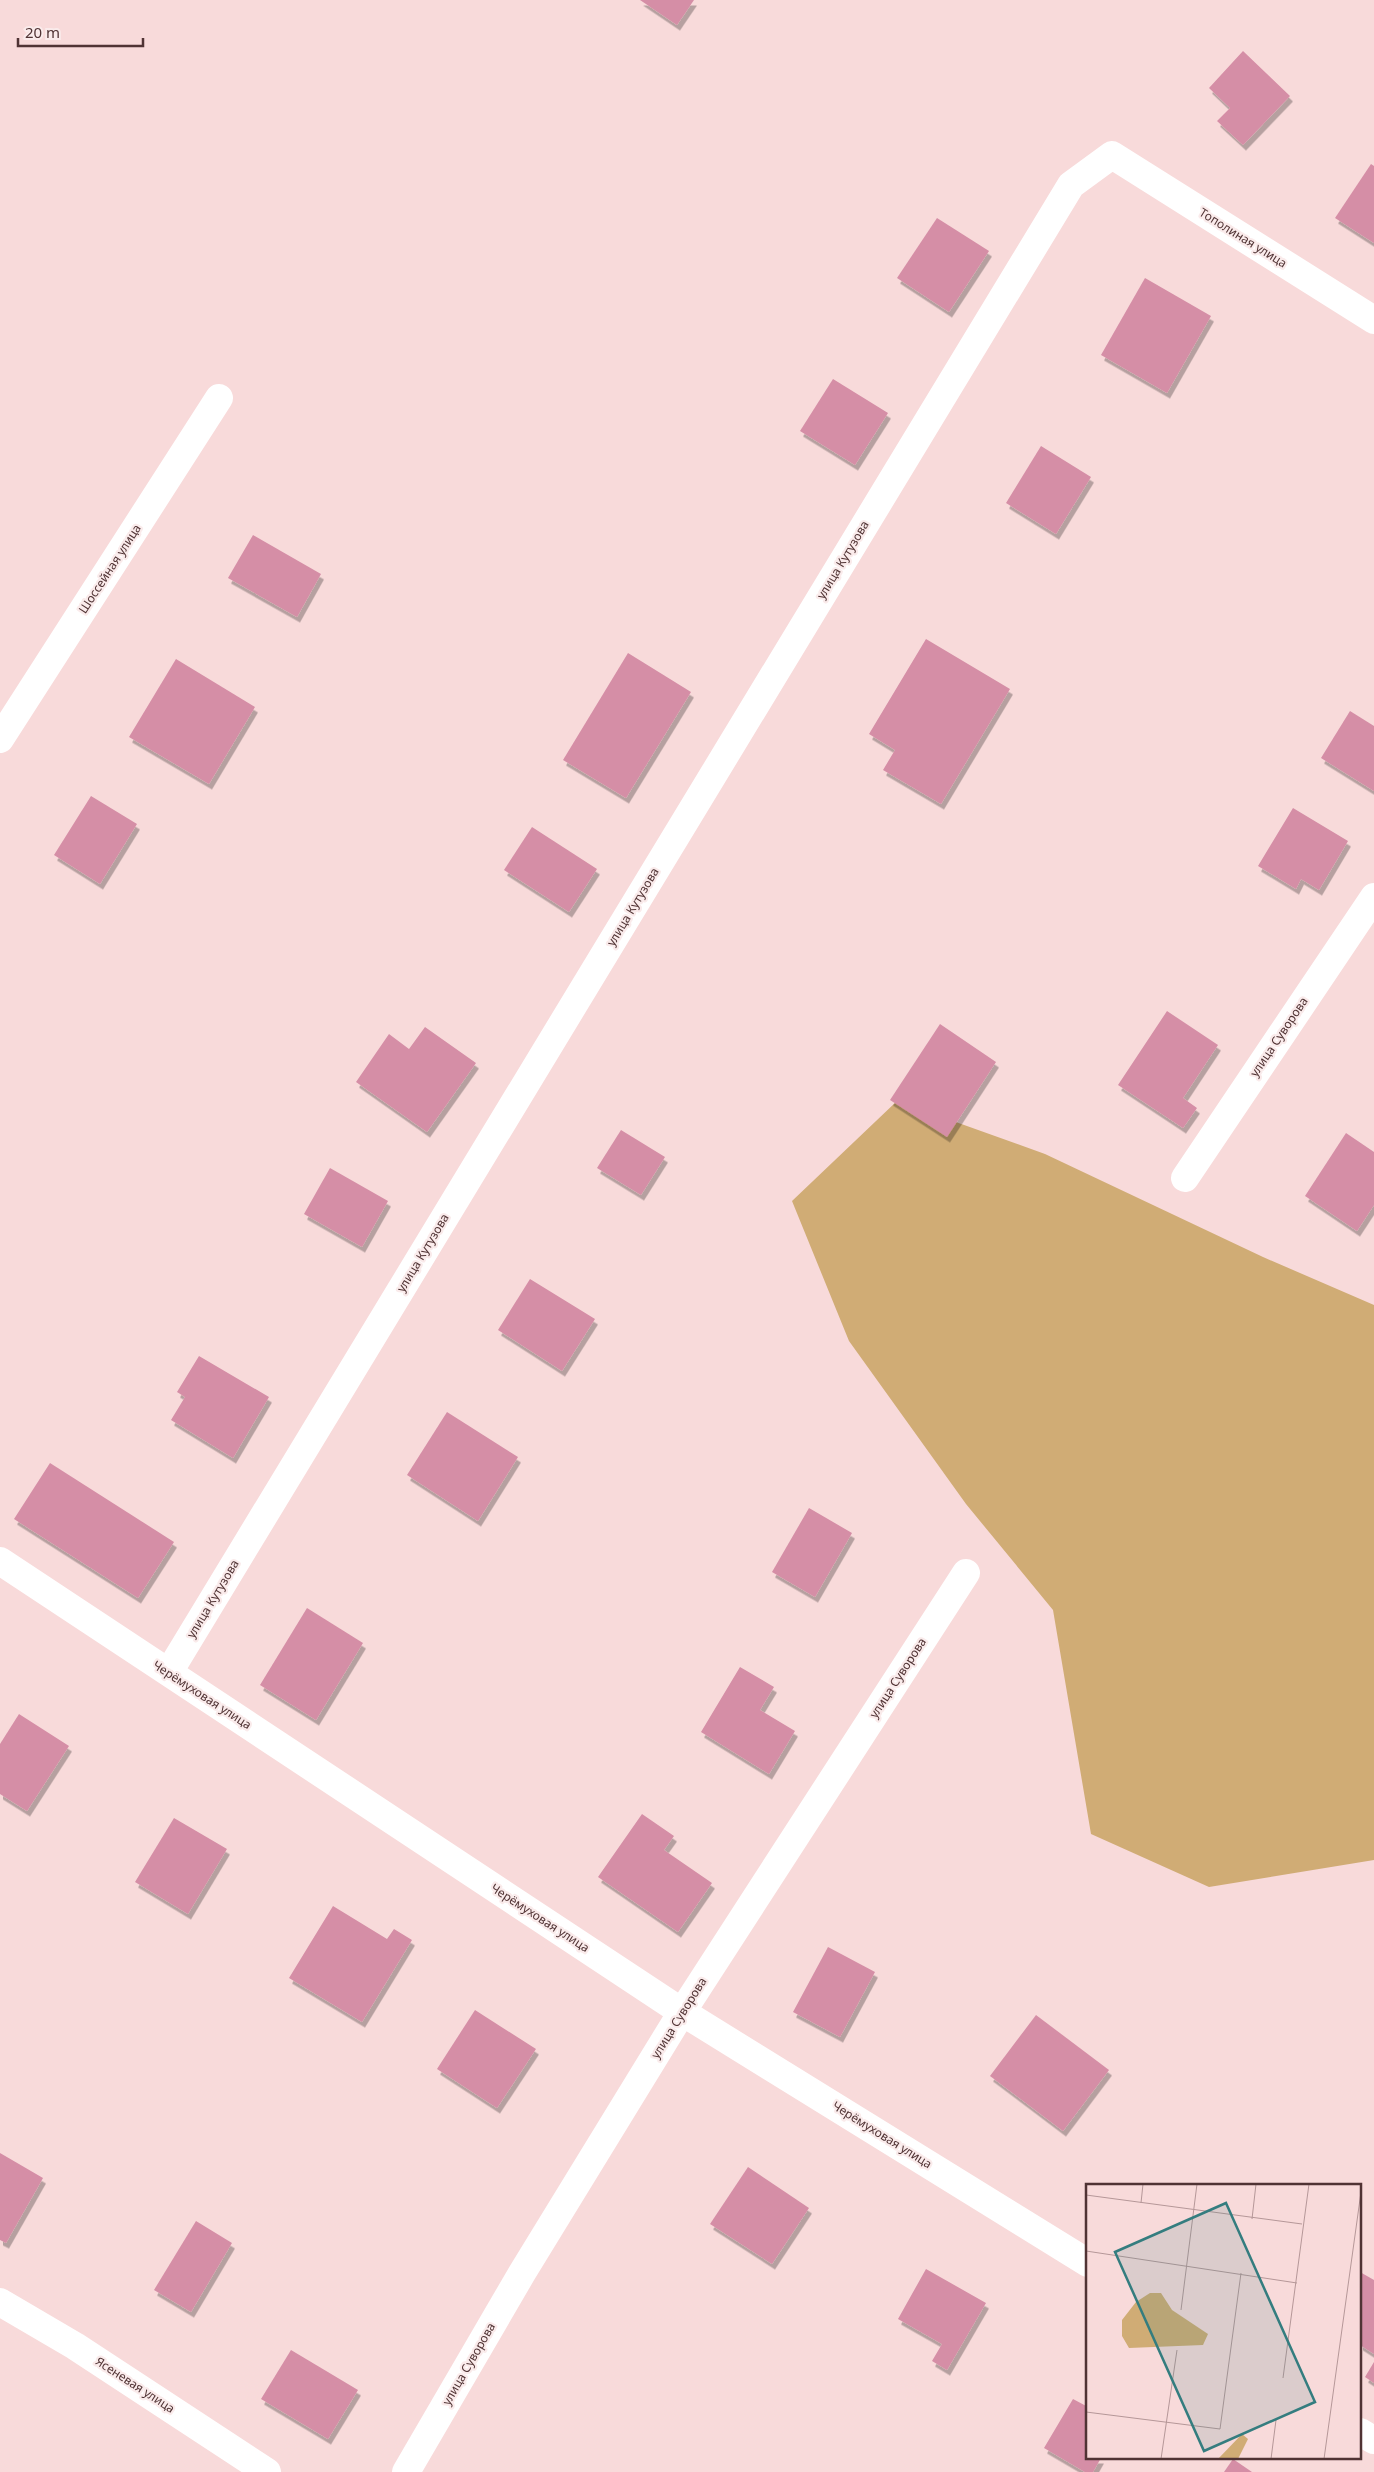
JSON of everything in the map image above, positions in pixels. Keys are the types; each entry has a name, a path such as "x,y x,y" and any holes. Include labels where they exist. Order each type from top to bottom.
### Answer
{"street":[{"name":"Тополиная улица","path":"1112,155 1374,320"},
{"name":"улица Кутузова","path":"168,1672 1071,184 1112,155"},
{"name":"Шоссейная улица","path":"0,739 219,398"},
{"name":"улица Суворова","path":"1185,1178 1374,897"},
{"name":"Черёмуховая улица","path":"0,1561 682,2012 1086,2262"},
{"name":"улица Суворова","path":"406,2472 522,2273 682,2012 966,1573"},
{"name":"Ясеневая улица","path":"0,2302 75,2346 267,2472"},
{"path":"1362,2433 1374,2440"}],"shaded area":[{"path":"897,1101 1045,1154 1263,1257 1374,1305 1374,1860 1209,1887 1091,1834 1053,1610 966,1504 849,1341 792,1201"}],"building":[{"path":"640,0 694,0 677,25"},
{"path":"1243,51 1290,96 1243,145 1217,121 1230,108 1209,88"},
{"path":"1371,164 1374,166 1374,243 1335,218"},
{"path":"937,218 989,251 949,312 897,278"},
{"path":"1145,278 1211,316 1167,393 1101,355"},
{"path":"833,379 888,413 855,465 800,431"},
{"path":"1041,446 1091,477 1056,534 1006,503"},
{"path":"253,535 321,574 297,617 228,578"},
{"path":"926,639 1010,689 941,804 883,770 895,750 869,734"},
{"path":"628,653 691,692 626,798 563,760"},
{"path":"176,659 255,707 209,784 129,737"},
{"path":"1350,711 1374,726 1374,791 1321,758"},
{"path":"91,796 137,824 100,884 54,855"},
{"path":"1293,808 1348,841 1319,890 1301,879 1296,889 1258,866"},
{"path":"532,827 597,869 569,912 504,870"},
{"path":"1167,1011 1218,1045 1183,1098 1197,1108 1183,1128 1118,1085"},
{"path":"940,1024 996,1062 947,1137 890,1100"},
{"path":"425,1027 476,1063 427,1132 356,1082 389,1034 409,1049"},
{"path":"621,1130 665,1157 641,1195 597,1168"},
{"path":"1346,1133 1374,1152 1374,1205 1357,1231 1305,1196"},
{"path":"330,1168 388,1201 362,1247 304,1214"},
{"path":"530,1279 595,1319 562,1371 498,1330"},
{"path":"199,1356 269,1397 233,1458 171,1420 185,1397 177,1392"},
{"path":"447,1412 518,1457 478,1521 407,1475"},
{"path":"50,1463 174,1542 138,1598 14,1519"},
{"path":"809,1508 852,1533 815,1597 772,1572"},
{"path":"307,1608 363,1643 316,1720 260,1685"},
{"path":"740,1667 774,1687 760,1710 795,1731 769,1774 701,1732"},
{"path":"19,1714 69,1746 27,1811 0,1794 0,1744"},
{"path":"642,1814 674,1836 664,1850 712,1883 678,1932 598,1877"},
{"path":"174,1818 227,1849 188,1914 135,1882"},
{"path":"333,1906 387,1939 394,1929 412,1940 362,2022 289,1978"},
{"path":"828,1947 875,1972 840,2037 793,2012"},
{"path":"475,2010 536,2049 497,2108 437,2069"},
{"path":"1036,2015 1109,2070 1063,2131 990,2076"},
{"path":"0,2153 43,2178 6,2243 0,2240"},
{"path":"748,2167 809,2208 772,2264 710,2224"},
{"path":"196,2221 232,2243 191,2312 154,2290"},
{"path":"926,2269 986,2303 947,2370 932,2361 942,2344 898,2319"},
{"path":"1362,2273 1374,2280 1374,2354 1362,2346"},
{"path":"291,2350 358,2390 328,2439 261,2399"},
{"path":"1374,2362 1374,2383 1365,2377"},
{"path":"1073,2399 1086,2406 1086,2460 1100,2460 1093,2472 1085,2472 1044,2448"},
{"path":"1232,2460 1234,2460 1252,2472 1224,2472"}]}
